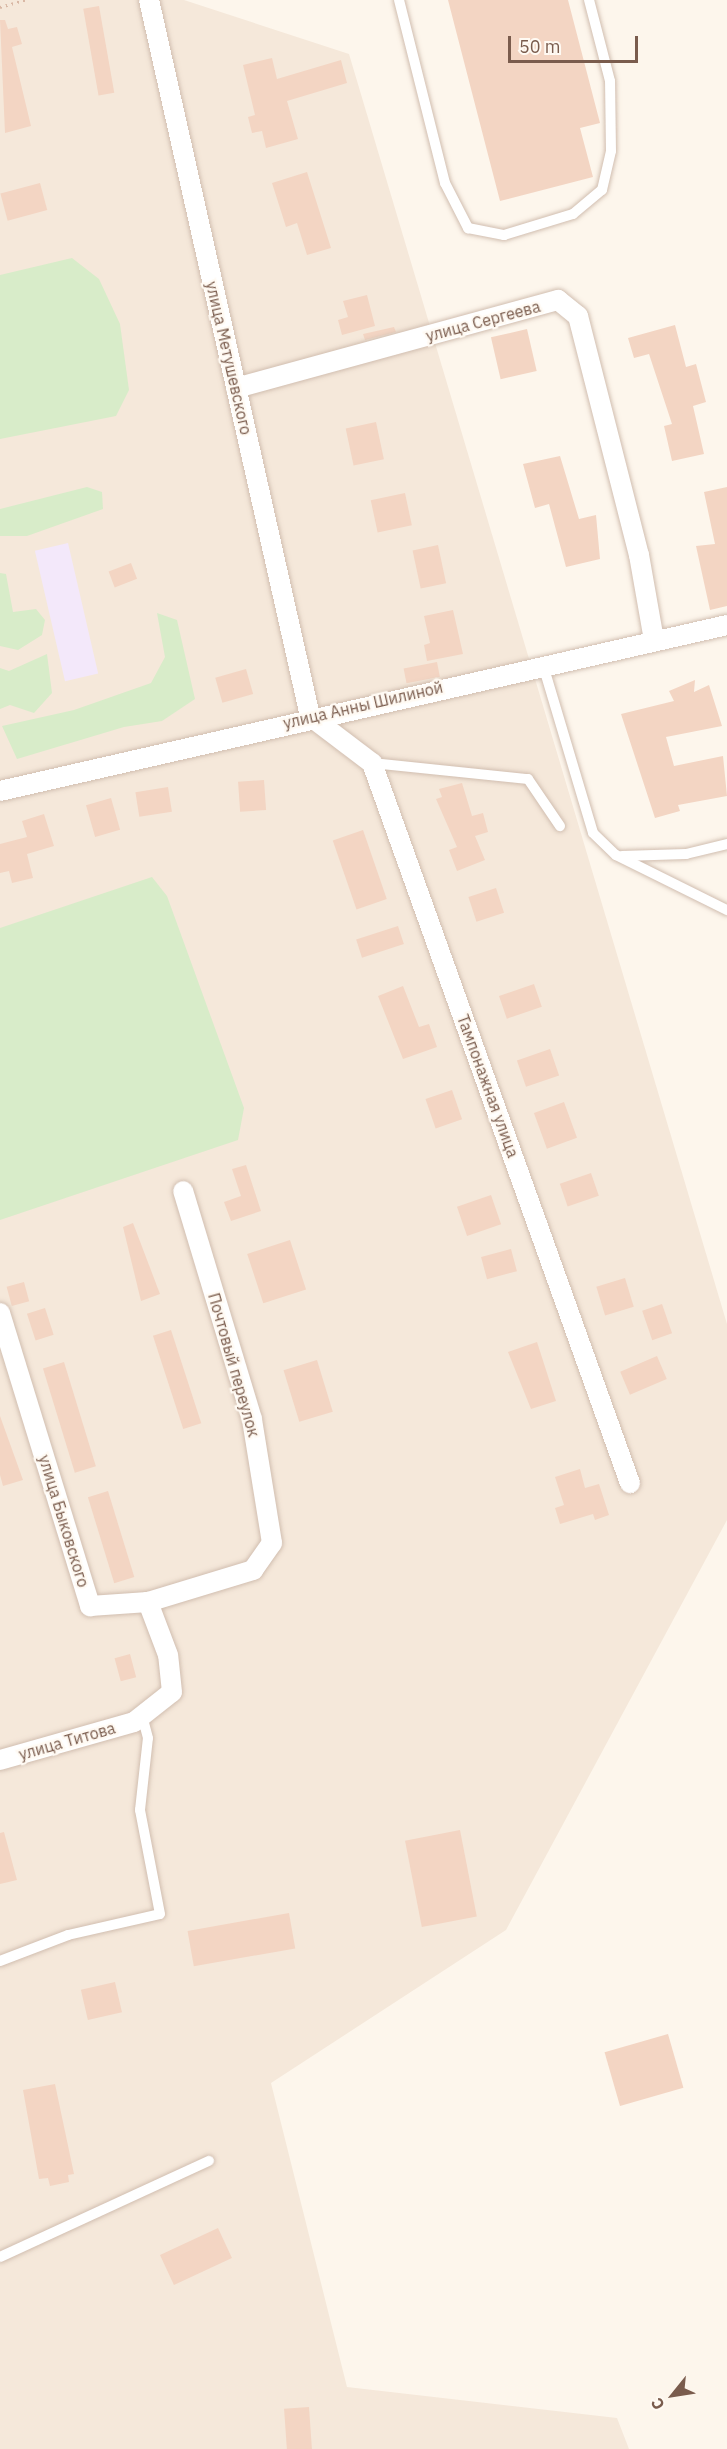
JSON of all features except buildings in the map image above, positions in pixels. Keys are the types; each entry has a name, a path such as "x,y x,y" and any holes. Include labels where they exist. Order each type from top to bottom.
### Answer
{"street":[{"name":"улица Метушевского","path":"149,0 310,716"},
{"name":"улица Сергеева","path":"236,388 558,300 578,316 639,555 654,640"},
{"name":"улица Анны Шилиной","path":"0,791 310,716 727,624"},
{"path":"310,716 372,763"},
{"name":"Тампонажная улица","path":"372,763 630,1483"},
{"name":"Почтовый переулок","path":"148,1602 253,1570 272,1542 252,1419 183,1191"},
{"name":"улица Быковского","path":"0,1313 90,1606 148,1602"},
{"path":"138,1719 172,1692 168,1655 148,1602"},
{"name":"улица Титова","path":"0,1760 138,1719"}],"lane":[{"path":"399,0 445,183 468,228 504,235 573,214 602,190 611,151 610,81 590,0"},
{"path":"543,664 593,834 616,855 727,910"},
{"path":"372,763 528,779 560,826"},
{"path":"616,855 686,854 727,844"},
{"path":"0,1961 68,1935 160,1914 140,1810 148,1738 138,1719"},
{"path":"0,2257 209,2161"}],"path":[{"path":"0,8 25,0"}],"shaded area":[{"path":"0,0 184,0 349,54 727,1324 727,1520 506,1930 271,2083 347,2387 617,2418 629,2449 0,2449"},
{"path":"68,543 98,674 65,681 35,551"}],"green space":[{"path":"72,258 99,279 120,324 129,390 116,416 0,439 0,275"},
{"path":"87,487 102,492 103,509 27,536 0,536 0,509"},
{"path":"0,573 6,574 13,612 36,609 45,620 42,635 18,650 0,646"},
{"path":"157,613 177,620 195,699 162,721 124,727 17,759 2,726 74,710 151,683 165,657"},
{"path":"47,654 52,693 34,713 10,705 0,709 0,668 9,671"},
{"path":"152,877 167,896 244,1108 238,1140 0,1220 0,928"}]}
